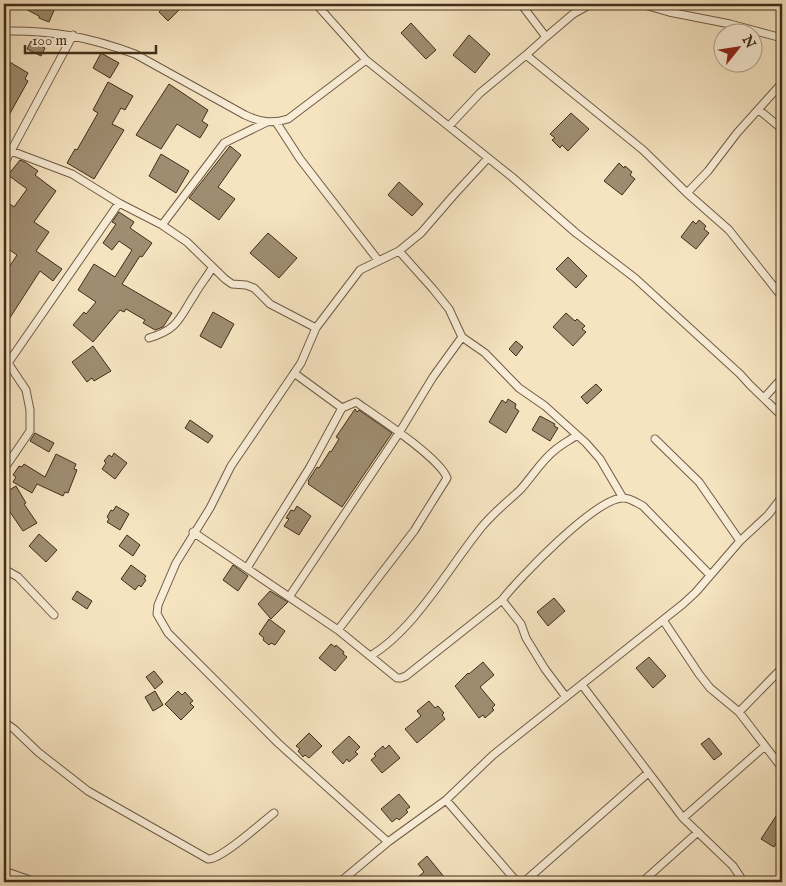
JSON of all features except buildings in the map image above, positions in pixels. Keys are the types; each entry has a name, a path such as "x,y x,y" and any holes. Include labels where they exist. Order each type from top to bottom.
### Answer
{"street":[{"path":"316,4 366,60 488,158 576,233 635,278 740,374 782,416"},
{"path":"521,4 546,37"},
{"path":"449,126 480,93 574,14 591,4"},
{"path":"645,4 669,12 730,24 782,38"},
{"path":"4,31 49,31 73,35 135,54 245,115 255,120 267,122 288,119 366,60"},
{"path":"4,164 73,35"},
{"path":"526,55 643,150 687,193 729,230 782,296"},
{"path":"687,193 708,171 782,83"},
{"path":"759,110 782,129"},
{"path":"162,225 224,143 267,122"},
{"path":"276,122 300,160 378,260"},
{"path":"4,147 72,174 119,203 162,225 187,242 212,268 232,284 246,285 254,288 270,304 316,328"},
{"path":"388,842 278,743 168,633 157,614 158,605 176,563 210,508 231,466 301,363 316,328 360,270 399,251 421,233 452,196 488,158"},
{"path":"4,469 30,431 30,410 26,390 6,362 119,203"},
{"path":"399,251 449,309 462,337 485,353 519,388 546,406 577,435 600,459 623,498"},
{"path":"149,338 163,334 177,322 212,268"},
{"path":"289,597 399,433 433,377 462,337"},
{"path":"294,372 342,408"},
{"path":"764,398 782,378"},
{"path":"247,568 310,467 342,408 356,402 432,459 446,472 448,478 414,531 338,630"},
{"path":"370,656 402,632 444,579 478,531 497,509 520,489 555,450 577,435"},
{"path":"655,439 699,482 740,541"},
{"path":"340,882 388,842 446,800 493,755 683,604 740,541 768,515 782,497"},
{"path":"194,532 338,630 397,678 400,678 502,600 534,564 601,506 623,498 633,500 643,506 710,575"},
{"path":"4,570 18,576 54,615"},
{"path":"502,600 521,624 526,638 545,669 566,697"},
{"path":"663,620 698,674 710,688 748,722 782,768"},
{"path":"739,712 782,668"},
{"path":"582,684 683,818 733,866 741,878 741,882"},
{"path":"4,722 38,752 88,791 208,859 212,859 229,849 274,813"},
{"path":"683,818 765,746"},
{"path":"524,882 648,773"},
{"path":"446,800 517,882"},
{"path":"642,882 698,832"},
{"path":"4,871 36,882"}]}
